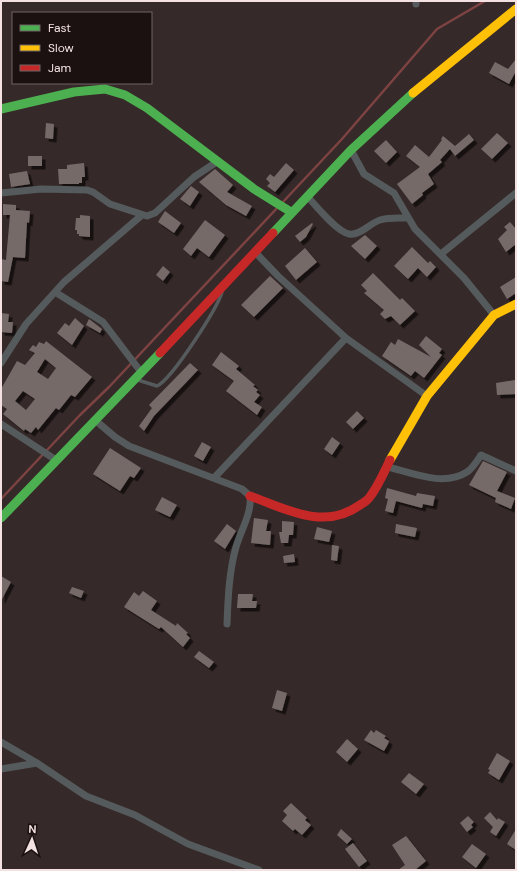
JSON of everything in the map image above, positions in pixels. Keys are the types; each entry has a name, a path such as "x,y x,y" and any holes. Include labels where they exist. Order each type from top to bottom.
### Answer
{"main road":[{"path":"1,518 138,376 351,150 418,88 516,9"},
{"path":"1,109 74,92 105,89 125,95 147,108 254,189 291,212"},
{"path":"250,496 304,515 332,518 350,513 369,498 427,396 494,315 516,304"}],"street":[{"path":"351,150 364,174 394,193 415,229 442,254 494,315"},
{"path":"1,193 41,188 87,190 93,192 110,204 142,216 151,215 194,177 218,161"},
{"path":"442,254 516,193"},
{"path":"307,196 334,225 350,234 359,232 378,221 388,218 408,218"},
{"path":"1,363 26,324 64,282 142,216"},
{"path":"255,252 278,276 346,338 427,396"},
{"path":"55,292 103,322 138,376"},
{"path":"214,478 224,470 346,338"},
{"path":"95,420 115,437 129,446 242,489 250,496 250,508 236,547 229,584 227,624"},
{"path":"1,424 56,460"},
{"path":"388,467 429,478 441,479 467,472 481,455 516,471"},
{"path":"224,470 226,483"},
{"path":"1,742 37,763 86,796 135,814 188,844 259,870"},
{"path":"1,769 37,763"}],"lane":[{"path":"138,376 157,386 161,384 180,361 209,318 218,303 225,283"}],"building":[{"path":"516,59 516,71 509,84 489,73 495,62 508,69"},
{"path":"46,123 54,124 53,139 45,138"},
{"path":"497,133 508,143 492,159 481,149"},
{"path":"469,134 474,140 455,156 450,149 440,160 442,162 428,174 434,184 422,193 423,195 412,204 397,184 420,167 406,156 415,145 429,157 442,140 441,139 443,136 455,146"},
{"path":"386,140 397,152 386,163 374,151"},
{"path":"28,156 42,156 42,166 28,166"},
{"path":"84,163 85,177 82,177 82,183 59,184 58,169 67,169 67,165"},
{"path":"286,163 294,170 275,192 267,186 270,183 266,179 270,174 274,177"},
{"path":"215,169 233,185 227,192 252,206 246,216 226,205 199,182"},
{"path":"27,171 30,184 11,187 9,174"},
{"path":"191,186 199,192 190,206 180,199"},
{"path":"3,204 16,205 16,210 30,211 29,223 27,222 25,258 13,257 8,282 1,281 1,259 6,260 10,215 3,215"},
{"path":"165,211 181,223 174,233 158,222"},
{"path":"80,215 90,216 90,237 79,236 79,234 77,234 77,230 75,230 76,218 80,218"},
{"path":"205,220 225,235 209,257 197,248 191,256 183,249"},
{"path":"510,222 516,229 516,244 506,252 498,239 507,230 504,227"},
{"path":"312,223 313,224 306,237 300,242 295,236"},
{"path":"365,235 377,246 365,259 351,246"},
{"path":"412,247 428,263 430,261 436,267 427,277 418,268 408,279 394,266"},
{"path":"305,248 317,262 296,280 285,266"},
{"path":"163,266 170,272 163,281 156,275"},
{"path":"373,273 400,300 402,298 415,311 400,325 391,316 385,319 380,314 384,310 364,293 367,291 361,285"},
{"path":"270,276 283,288 254,317 241,305"},
{"path":"516,277 516,293 507,299 500,287"},
{"path":"1,313 9,314 8,322 13,322 12,333 1,332"},
{"path":"75,318 84,326 72,345 57,333 65,323 69,326"},
{"path":"89,319 102,329 100,333 86,325"},
{"path":"426,336 442,349 439,353 442,355 424,378 415,371 411,376 382,356 391,342 395,345 398,339 431,357 419,345"},
{"path":"46,341 92,377 75,397 71,395 59,410 56,408 38,430 36,427 31,433 25,429 24,431 3,414 7,409 1,405 1,389 17,361 25,365 35,353 29,350 33,345 36,347 39,342 44,344","holes":["45,359 56,368 48,379 37,372","23,391 35,399 26,410 15,401"]},
{"path":"221,352 239,366 236,369 255,385 253,386 258,390 256,392 260,395 254,402 262,407 257,415 226,391 234,381 212,365"},
{"path":"190,363 198,370 154,416 144,431 139,426 152,408 149,405"},
{"path":"515,380 516,394 497,395 496,383"},
{"path":"357,411 364,418 353,429 346,422"},
{"path":"332,437 340,443 332,455 324,449"},
{"path":"202,442 211,447 203,461 194,456"},
{"path":"110,448 141,468 134,478 130,476 120,491 93,474"},
{"path":"483,461 507,472 497,491 515,498 511,509 495,502 496,498 469,485"},
{"path":"387,488 416,496 417,493 435,496 433,506 423,504 422,508 396,501 393,513 385,511 388,499 385,498"},
{"path":"162,497 177,505 170,517 155,510"},
{"path":"254,518 268,520 266,531 271,531 270,545 251,543"},
{"path":"282,521 294,522 293,535 289,535 288,543 281,543 279,532 282,532"},
{"path":"227,524 236,531 225,549 214,541"},
{"path":"396,524 417,528 415,537 395,533"},
{"path":"317,527 332,531 329,542 314,539"},
{"path":"332,545 339,546 337,561 331,560"},
{"path":"294,554 295,562 284,563 283,556"},
{"path":"1,576 11,582 1,601"},
{"path":"72,587 84,591 81,598 69,593"},
{"path":"143,591 157,601 151,610 176,626 177,623 188,633 186,634 190,638 183,647 161,627 159,629 124,607 134,592 139,596"},
{"path":"238,594 253,594 252,601 257,601 256,608 237,608"},
{"path":"199,651 214,662 209,668 194,657"},
{"path":"277,690 287,693 282,711 272,708"},
{"path":"371,730 374,733 376,730 386,736 384,738 389,741 384,751 364,740"},
{"path":"347,739 358,749 347,762 336,752"},
{"path":"497,753 510,761 499,780 488,773 490,770 488,769"},
{"path":"409,773 424,784 416,794 401,782"},
{"path":"291,803 307,818 305,820 311,825 302,835 295,829 293,831 282,821 287,815 283,811"},
{"path":"490,812 497,820 498,818 505,822 496,836 490,832 493,827 484,818"},
{"path":"468,816 474,822 471,825 473,827 467,832 460,823"},
{"path":"341,829 352,839 347,844 337,835"},
{"path":"516,829 516,850 507,844"},
{"path":"406,836 426,861 415,870 398,870 405,865 392,845"},
{"path":"353,843 367,861 359,867 345,849"},
{"path":"472,844 486,854 476,868 462,857"}],"waterway":[{"path":"282,203 342,139 437,29 485,1"},
{"path":"1,499 80,415 109,387 279,206"}],"traffic: fast":[{"path":"1,109 74,92 105,89 125,95 147,108 254,189 291,212"},
{"path":"273,233 351,150 413,93"},
{"path":"1,518 160,353"}],"traffic: slow":[{"path":"413,93 516,9"},
{"path":"390,460 427,396 494,315 516,304"}],"traffic: jam":[{"path":"160,353 273,233"},
{"path":"250,496 305,515 319,517 346,513 367,500 372,494 390,460"}]}
